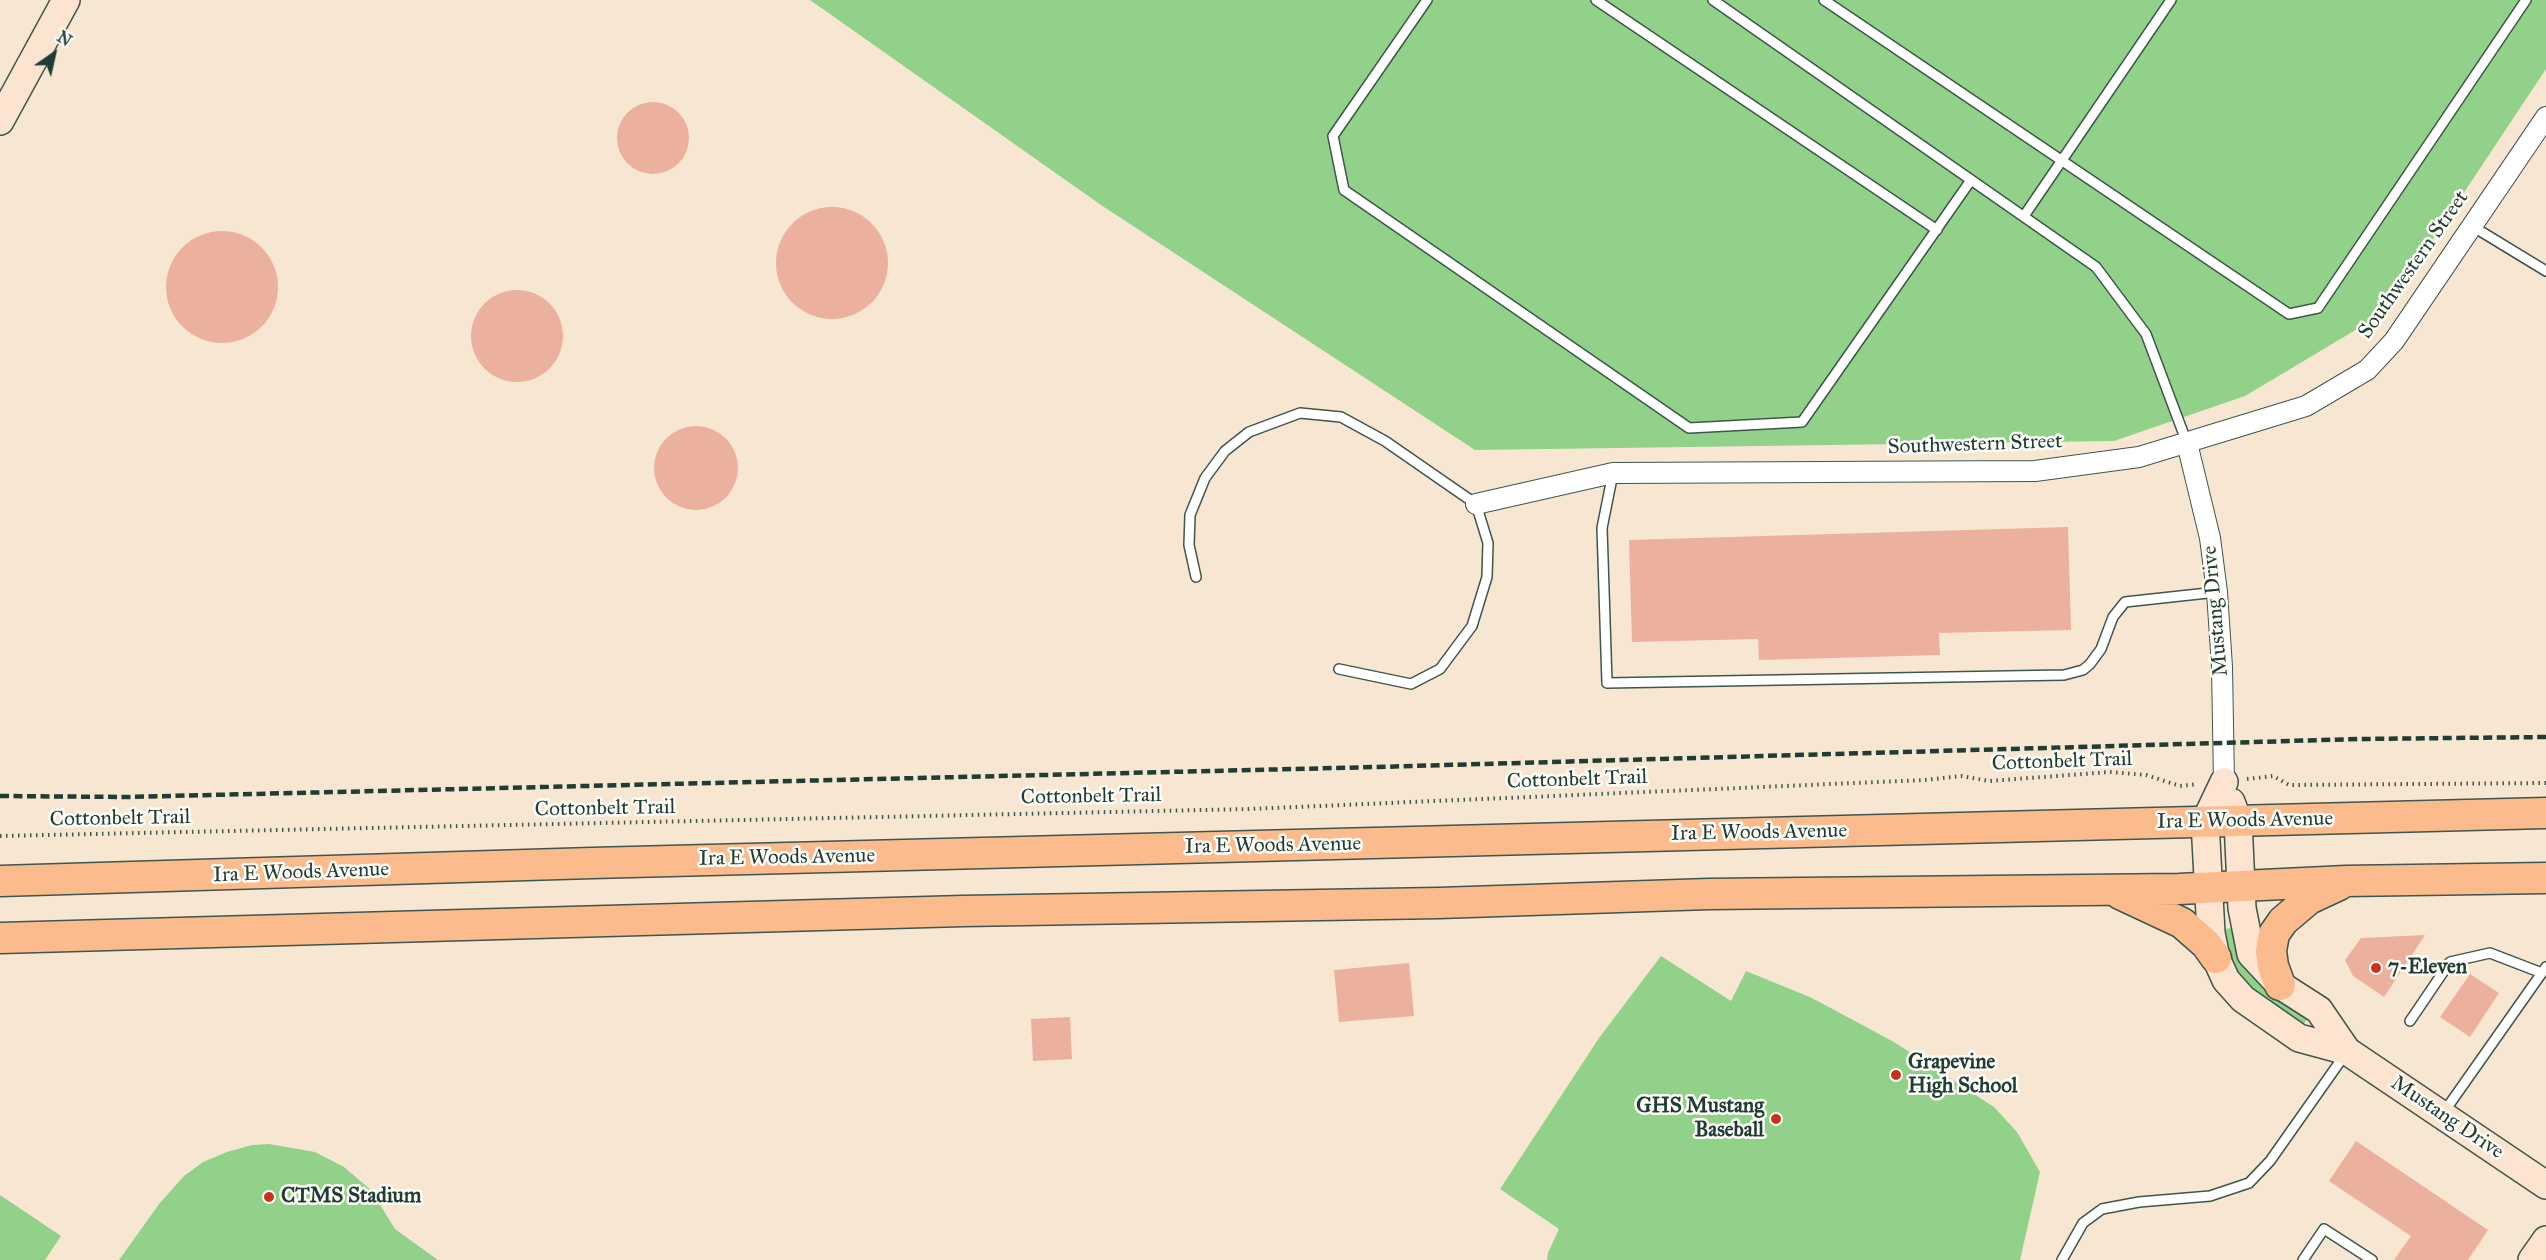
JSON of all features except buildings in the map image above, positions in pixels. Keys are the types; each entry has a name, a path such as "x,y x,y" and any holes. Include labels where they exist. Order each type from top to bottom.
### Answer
{"main road":[{"path":"0,121 66,0"},
{"name":"Mustang Drive","path":"2224,782 2238,821 2240,886 2251,954 2280,985 2319,1010 2347,1051"},
{"name":"Mustang Drive","path":"2224,782 2205,822 2216,958 2226,980 2243,999 2300,1038 2347,1051 2546,1185"},
{"name":"Ira E Woods Avenue","path":"0,881 2546,813"},
{"path":"0,938 963,911 2103,888 2209,888 2346,881 2546,878"},
{"path":"2280,985 2272,966 2271,951 2274,934 2283,921 2309,899 2346,881"},
{"path":"2103,888 2146,905 2182,923 2206,944 2216,958"},
{"path":"2532,1260 2546,1240"}],"street":[{"name":"Southwestern Street","path":"1476,504 1613,473 2036,471 2139,457 2306,406 2367,370 2394,341 2546,117"},
{"name":"Mustang Drive","path":"2187,443 2210,538 2217,592 2224,782"}],"lane":[{"path":"1427,0 1333,136 1344,190 1689,428 1802,422 1971,180"},
{"path":"1596,0 1937,230"},
{"path":"1713,0 2096,267 2146,334 2187,443"},
{"path":"1824,0 2289,314 2318,308 2526,0"},
{"path":"2024,216 2171,0"},
{"path":"2472,226 2546,272"},
{"path":"1196,578 1189,545 1190,515 1205,478 1225,452 1249,432 1300,413 1341,417 1385,441 1476,504 1488,543 1487,577 1472,626 1440,669 1411,684 1339,669"},
{"path":"1613,473 1602,528 1607,683 2064,675 2083,670 2090,664 2102,649 2113,617 2125,602 2217,592"},
{"path":"2410,1021 2450,962 2490,953 2544,970 2443,1114"},
{"path":"2062,1260 2083,1223 2102,1209 2139,1202 2210,1196 2249,1183 2270,1161 2347,1051"},
{"path":"2303,1260 2324,1229 2372,1260"}],"path":[{"name":"Cottonbelt Trail","path":"0,836 1248,808 1913,780 1961,776 1989,781 2110,772 2146,775 2180,788 2273,776 2289,785 2546,783"}],"green space":[{"path":"810,0 2546,0 2546,69 2384,313 2245,396 2114,441 1475,450 1101,205"},
{"path":"2233,928 2240,958 2248,972 2262,986 2308,1018 2303,1025 2248,986 2238,975 2230,960 2223,929"},
{"name":"GHS Mustang Baseball","path":"1661,956 1731,1001 1746,971 1812,998 1894,1042 1994,1107 2017,1132 2040,1172 2020,1260 1547,1260 1559,1229 1500,1189 1599,1038"},
{"name":"CTMS Stadium","path":"269,1144 315,1152 344,1167 371,1190 395,1229 438,1260 119,1260 159,1204 184,1176 203,1162 227,1152 252,1145"},
{"path":"0,1195 61,1236 45,1260 0,1260"}],"railway":[{"path":"0,796 127,797 1377,767 2360,739 2546,737"}],"place":[{"name":"7-Eleven","path":"2376,968"},
{"name":"Grapevine High School","path":"1896,1075"},
{"name":"GHS Mustang Baseball","path":"1776,1119"},
{"name":"CTMS Stadium","path":"269,1197"}]}
